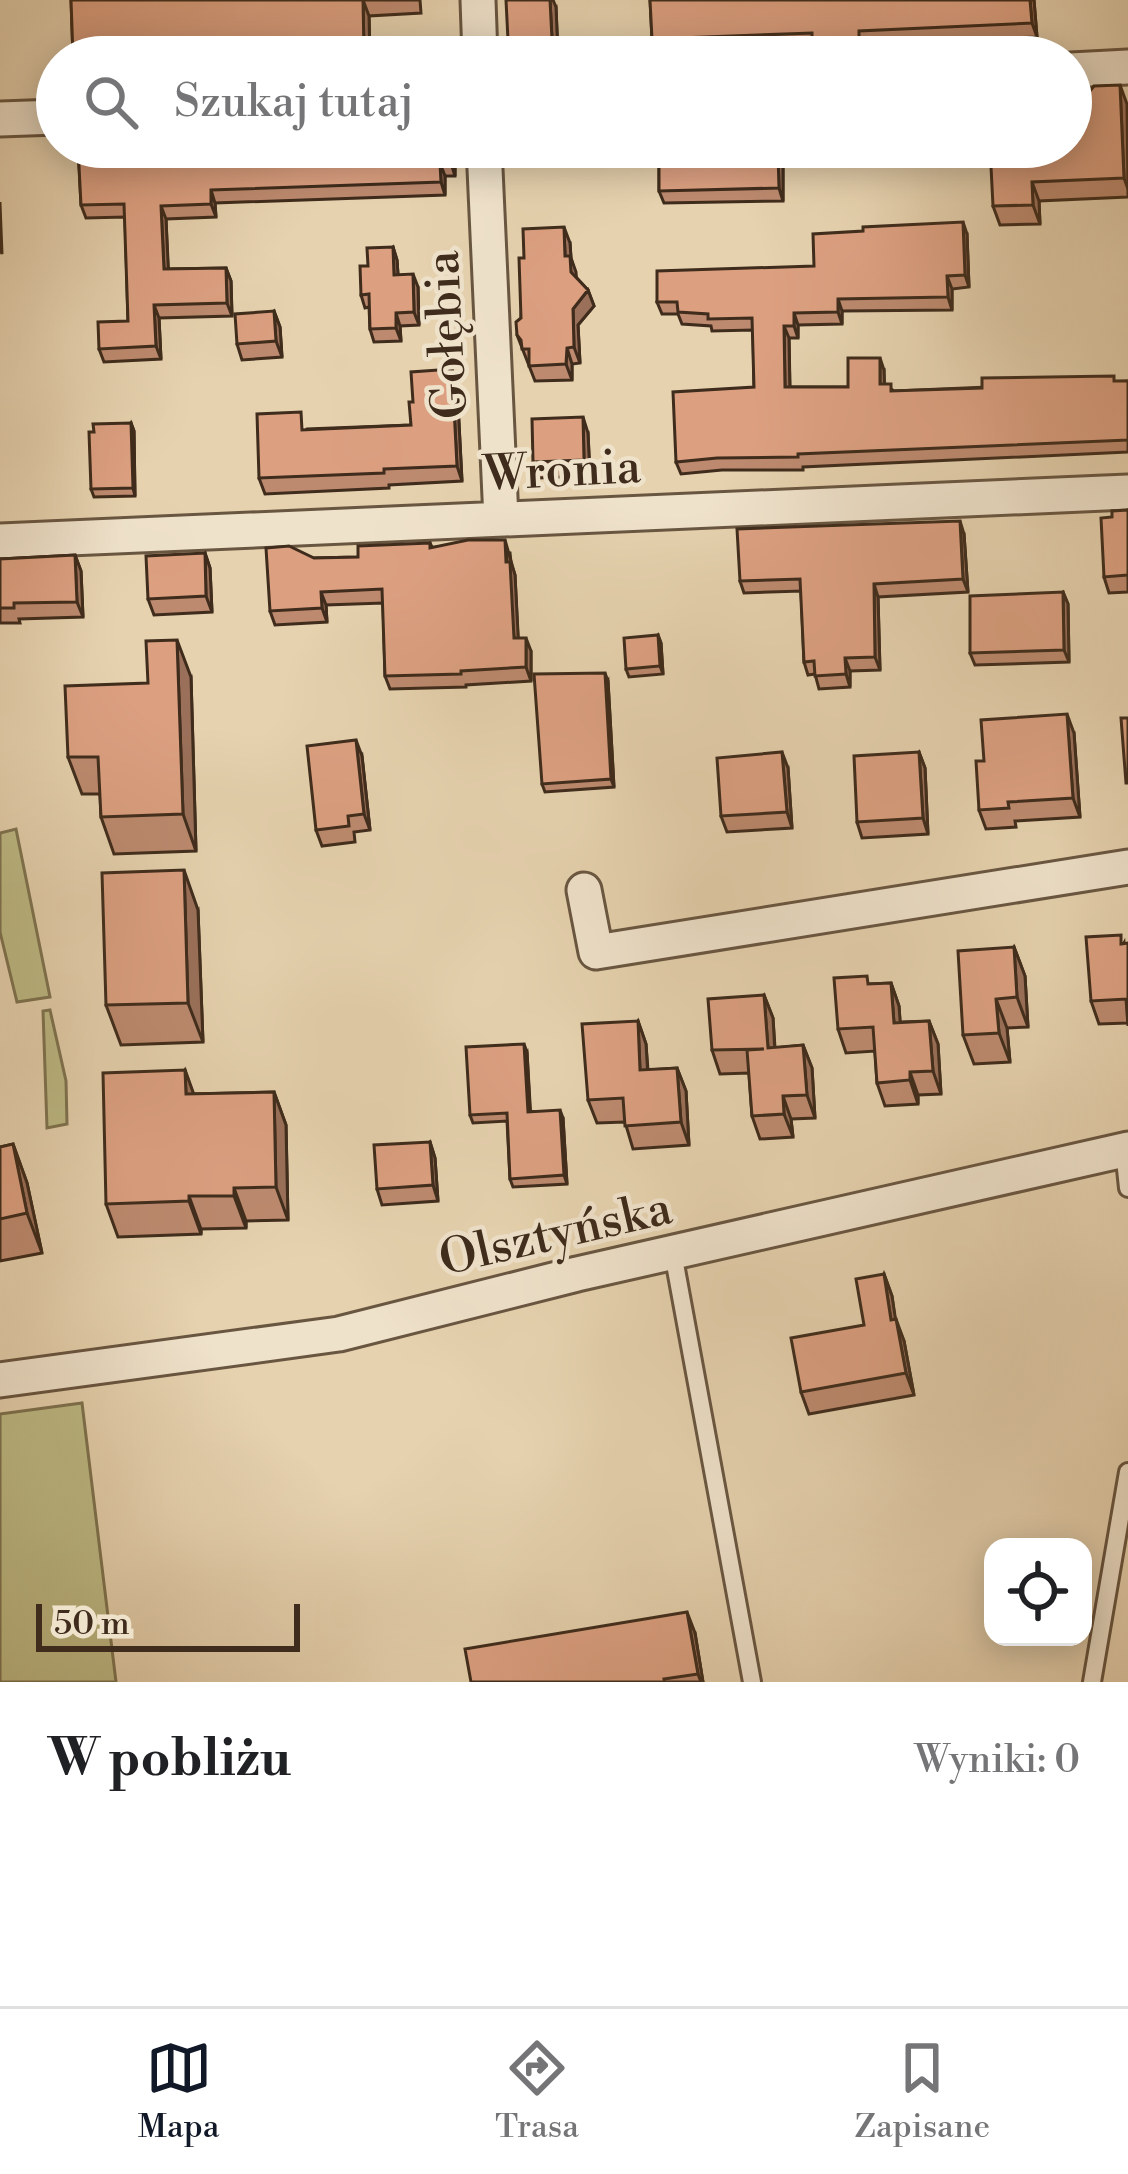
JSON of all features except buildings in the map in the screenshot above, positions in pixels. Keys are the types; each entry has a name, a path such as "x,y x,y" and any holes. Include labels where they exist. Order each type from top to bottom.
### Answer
{"street":[{"path":"478,0 479,36"},
{"path":"1092,69 1128,67"},
{"path":"0,119 36,118"},
{"name":"Gołębia","path":"485,168 501,519"},
{"name":"Wronia","path":"0,541 1128,492"},
{"path":"584,890 596,952 1128,867"},
{"name":"Olsztyńska","path":"0,1380 340,1334 577,1274 1126,1149"}],"lane":[{"path":"1126,1149 1128,1188"},
{"path":"673,1253 752,1682"},
{"path":"1092,1682 1128,1472"}],"shaded area":[{"path":"16,829 50,997 17,1002 0,932 0,833"},
{"path":"50,1010 66,1081 67,1124 47,1128 43,1011"},
{"path":"82,1403 116,1682 0,1682 0,1414"}]}
